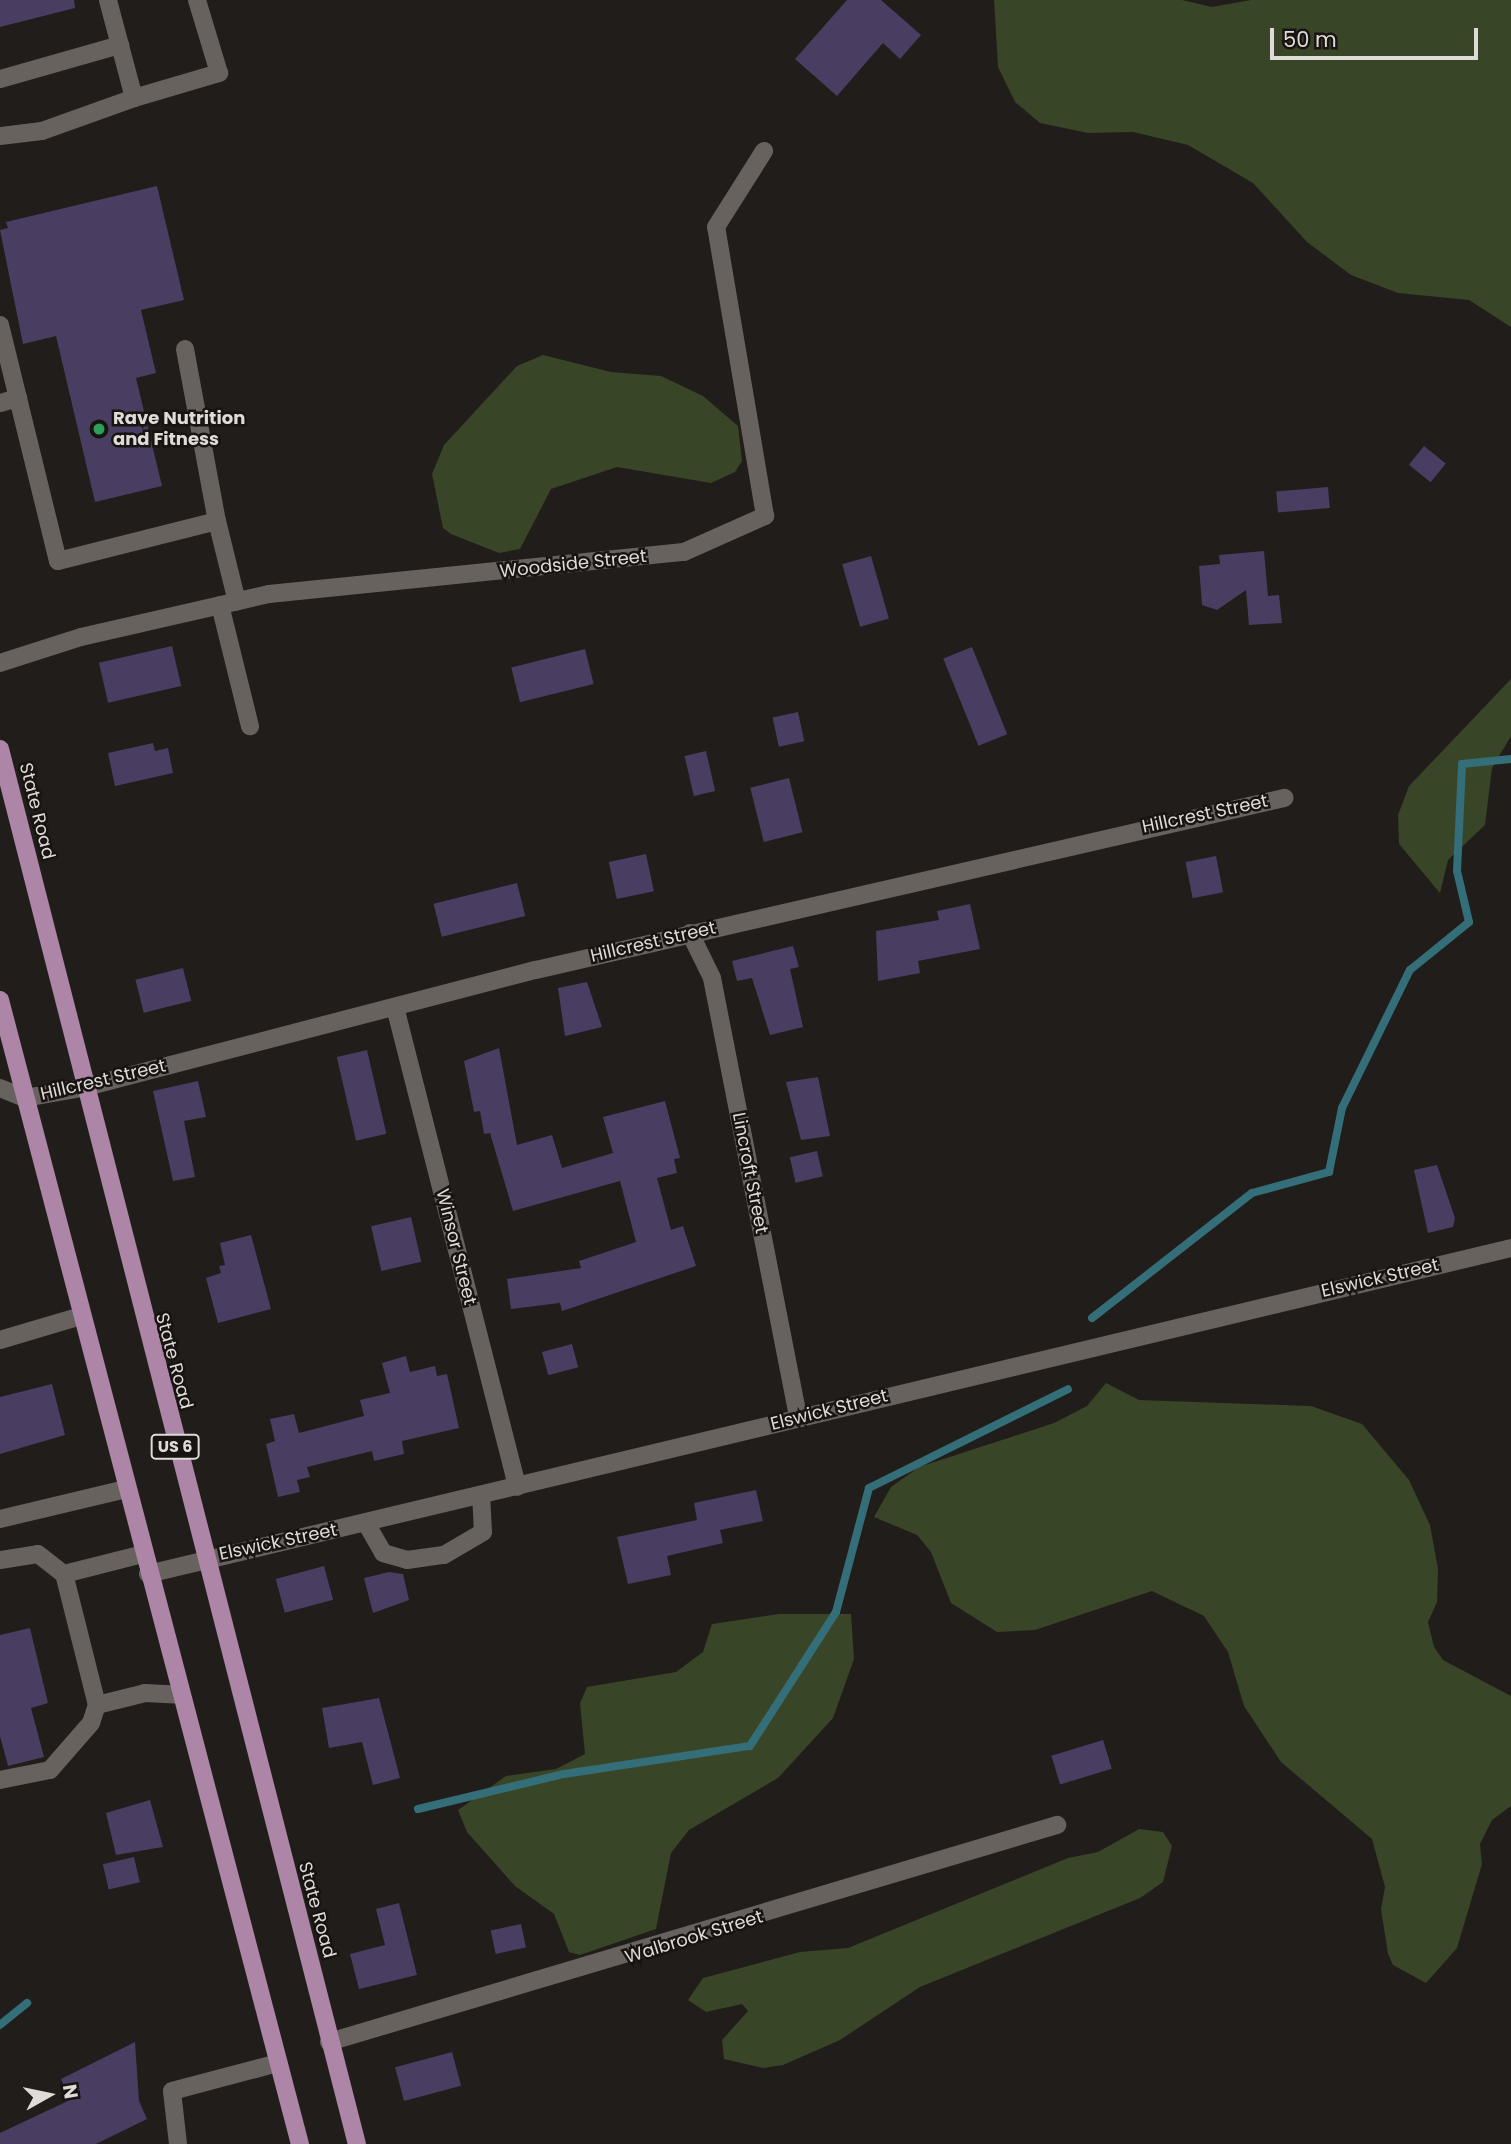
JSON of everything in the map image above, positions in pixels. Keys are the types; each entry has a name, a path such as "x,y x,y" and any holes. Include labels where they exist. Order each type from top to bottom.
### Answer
{"main road":[{"name":"State Road","path":"0,749 82,1088 357,2144"},
{"path":"0,1000 148,1574 300,2144"}],"street":[{"path":"108,0 134,98"},
{"path":"0,136 42,131 134,98 219,73 197,0"},
{"path":"0,79 120,45"},
{"name":"Woodside Street","path":"0,663 229,603 684,552 765,516 716,227 764,151"},
{"path":"0,325 58,561 217,521"},
{"path":"185,349 217,521 250,726"},
{"path":"0,403 18,398"},
{"name":"Hillcrest Street","path":"25,1098 82,1088 691,933 1284,798"},
{"name":"Lincroft Street","path":"691,933 712,978 798,1417"},
{"name":"Winsor Street","path":"395,1007 517,1487"},
{"path":"0,1088 25,1098"},
{"name":"Elswick Street","path":"148,1574 204,1558 366,1524 798,1417 1511,1248"},
{"path":"0,1339 81,1316"},
{"path":"0,1519 126,1489"},
{"path":"366,1524 383,1553 407,1560 444,1555 482,1532 481,1495"},
{"path":"0,1560 38,1554 64,1574 97,1704 79,1742 50,1770 0,1780"},
{"path":"64,1574 143,1554"},
{"path":"97,1704 145,1693 180,1695"},
{"name":"Walbrook Street","path":"329,2042 1057,1825"},
{"path":"178,2144 172,2091 278,2063"}],"green space":[{"path":"994,0 1182,0 1212,7 1251,0 1511,0 1511,327 1469,300 1398,293 1351,275 1307,242 1253,183 1188,145 1133,132 1088,133 1040,123 1015,102 998,67"},
{"path":"543,355 611,372 661,376 703,396 738,426 742,461 735,472 711,483 617,467 551,489 520,549 499,553 451,534 443,528 432,474 444,445 517,366"},
{"path":"1511,679 1511,736 1492,768 1485,825 1448,860 1440,893 1399,844 1398,815 1409,786"},
{"path":"1106,1383 1139,1400 1311,1406 1362,1424 1409,1480 1430,1525 1438,1569 1437,1602 1428,1622 1434,1647 1443,1660 1511,1696 1511,1806 1492,1820 1480,1844 1482,1864 1457,1948 1426,1983 1393,1965 1388,1954 1381,1909 1385,1887 1372,1839 1281,1762 1244,1706 1228,1652 1204,1616 1152,1591 1035,1630 997,1632 951,1603 931,1552 917,1535 874,1517 891,1487 919,1467 1054,1423 1087,1406"},
{"path":"779,1614 851,1614 854,1659 833,1718 778,1778 689,1830 671,1853 656,1929 580,1955 569,1952 554,1914 515,1886 467,1832 458,1810 506,1776 556,1769 585,1754 580,1703 587,1687 676,1672 703,1652 712,1624"},
{"path":"1139,1829 1163,1832 1172,1846 1163,1882 1140,1898 920,1987 840,2040 783,2065 763,2068 724,2059 722,2040 748,2011 742,2004 706,2012 688,2000 703,1978 800,1952 848,1948 1068,1858 1098,1852"}],"building":[{"path":"0,0 74,0 75,8 0,27"},
{"path":"847,0 881,0 921,35 900,59 883,43 837,96 795,59"},
{"path":"157,186 184,300 141,310 156,373 136,378 162,486 95,502 56,336 23,344 0,230 8,228 6,222"},
{"path":"1424,446 1446,464 1431,482 1409,465"},
{"path":"1328,487 1330,508 1278,512 1276,492"},
{"path":"1264,551 1268,596 1279,595 1282,623 1249,625 1246,590 1217,610 1202,605 1199,566 1220,564 1219,555"},
{"path":"871,556 889,618 860,627 842,564"},
{"path":"172,646 181,686 108,703 99,663"},
{"path":"972,647 1007,734 978,746 943,659"},
{"path":"585,649 594,684 520,702 511,667"},
{"path":"798,712 804,741 779,747 773,717"},
{"path":"153,743 155,751 168,748 173,773 115,786 108,753"},
{"path":"706,751 715,791 694,796 685,756"},
{"path":"789,778 803,832 764,842 750,788"},
{"path":"646,854 654,891 617,899 609,862"},
{"path":"1216,856 1223,892 1193,898 1186,862"},
{"path":"517,883 525,916 442,937 434,904"},
{"path":"970,904 980,949 918,961 920,973 878,981 876,931 939,920 937,911"},
{"path":"793,946 799,967 790,969 803,1027 770,1035 752,978 737,981 732,961"},
{"path":"183,968 191,1001 144,1013 135,980"},
{"path":"587,982 602,1027 565,1036 558,988"},
{"path":"499,1048 517,1145 552,1135 562,1168 613,1153 603,1117 665,1101 680,1158 674,1159 677,1173 657,1178 671,1230 683,1226 696,1266 562,1311 560,1303 511,1309 507,1279 581,1268 579,1261 636,1242 620,1181 513,1211 490,1133 484,1134 480,1111 474,1112 464,1061"},
{"path":"367,1050 386,1134 356,1141 337,1057"},
{"path":"818,1077 830,1136 801,1140 786,1082"},
{"path":"198,1081 206,1117 184,1121 195,1177 173,1181 153,1091"},
{"path":"817,1151 823,1176 796,1183 790,1157"},
{"path":"1437,1165 1455,1218 1453,1227 1428,1233 1414,1170"},
{"path":"411,1217 421,1262 381,1271 371,1226"},
{"path":"251,1235 271,1309 218,1323 206,1278 221,1273 219,1266 225,1265 220,1243"},
{"path":"572,1344 578,1367 548,1375 542,1352"},
{"path":"406,1356 410,1372 435,1366 437,1376 447,1374 459,1428 402,1441 404,1454 374,1461 372,1451 307,1467 310,1477 297,1480 300,1492 278,1497 266,1444 275,1441 270,1419 294,1414 299,1433 364,1416 360,1400 390,1393 382,1363"},
{"path":"52,1384 65,1435 0,1454 0,1397"},
{"path":"756,1490 763,1521 720,1530 723,1543 667,1556 671,1575 628,1584 617,1537 697,1520 694,1503"},
{"path":"324,1566 333,1600 285,1613 276,1579"},
{"path":"389,1572 403,1574 409,1600 373,1613 364,1578"},
{"path":"30,1628 48,1703 31,1708 44,1757 8,1766 0,1736 0,1635"},
{"path":"379,1698 400,1778 373,1785 362,1742 329,1748 322,1708"},
{"path":"1103,1740 1112,1769 1060,1784 1051,1756"},
{"path":"150,1800 163,1847 116,1855 106,1813"},
{"path":"134,1857 140,1882 109,1890 103,1864"},
{"path":"399,1903 417,1975 359,1989 350,1954 385,1945 376,1909"},
{"path":"521,1924 526,1947 496,1954 491,1930"},
{"path":"135,2042 139,2101 147,2119 96,2144 0,2144 0,2133 70,2100 61,2079"},
{"path":"452,2052 461,2086 404,2101 395,2067"}],"waterway":[{"path":"1092,1318 1252,1193 1329,1172 1342,1108 1410,970 1469,922 1457,871 1462,764 1511,759"},
{"path":"418,1809 564,1774 750,1746 836,1612 869,1488 1068,1389"},
{"path":"0,2025 27,2003"}],"place":[{"name":"Rave Nutrition and Fitness","path":"99,429"}]}
